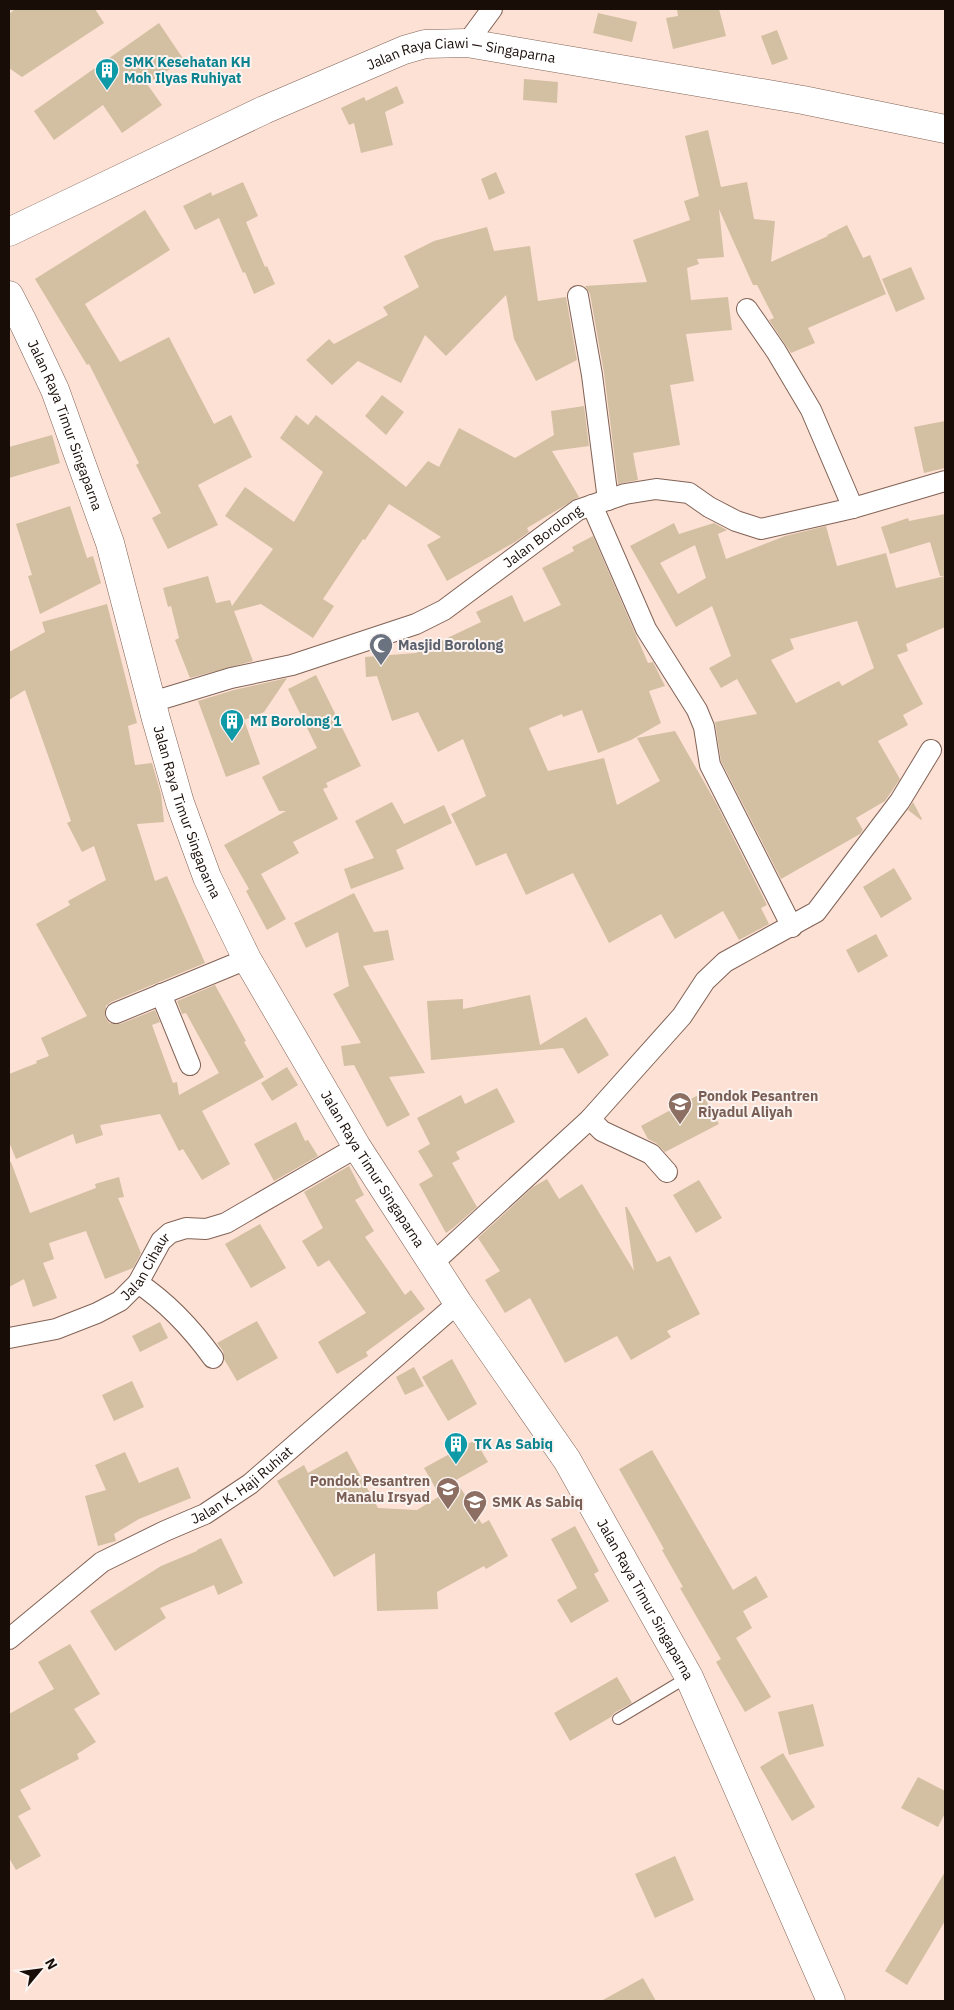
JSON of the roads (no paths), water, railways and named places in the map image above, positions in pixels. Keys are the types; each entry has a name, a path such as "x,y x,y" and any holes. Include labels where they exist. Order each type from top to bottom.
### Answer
{"main road":[{"name":"Jalan Raya Ciawi — Singaparna","path":"9,232 255,114 404,50 425,44 467,43 803,100 945,129"},
{"name":"Jalan Raya Timur Singaparna","path":"9,295 55,390 106,534 180,802 204,868 247,959 357,1146 432,1264 567,1460 689,1677 830,2001"}],"street":[{"path":"467,43 492,9"},
{"path":"578,296 592,374 600,502 646,629 697,710 704,727 710,765 792,927"},
{"path":"747,309 776,351 811,410 853,508"},
{"name":"Jalan Borolong","path":"152,702 231,678 292,665 416,624 444,610 578,510 625,494 656,489 689,493 709,507 736,521 761,529 853,508 945,481"},
{"path":"432,1264 590,1119 682,1016 705,981 725,962 792,927 816,912 900,801 931,750"},
{"path":"116,1013 247,959"},
{"path":"161,994 190,1065"},
{"path":"590,1119 602,1131 651,1154 667,1172"},
{"name":"Jalan Cihaur","path":"9,1338 56,1329 97,1313 120,1301 138,1283 161,1241 170,1232 186,1228 206,1229 226,1223 357,1146"},
{"path":"138,1283 156,1295 186,1324 213,1358"},
{"name":"Jalan K. Haji Ruhiat","path":"9,1639 102,1562 205,1514 250,1484 458,1303"}],"lane":[{"path":"618,1719 689,1677"}],"place":[{"name":"SMK Kesehatan KH Moh Ilyas Ruhiyat","path":"107,91"},
{"name":"Masjid Borolong","path":"381,666"},
{"name":"MI Borolong 1","path":"232,742"},
{"name":"Pondok Pesantren Riyadul Aliyah","path":"680,1125"},
{"name":"TK As Sabiq","path":"456,1465"},
{"name":"Pondok Pesantren Manalu Irsyad","path":"448,1510"},
{"name":"SMK As Sabiq","path":"475,1523"}]}
